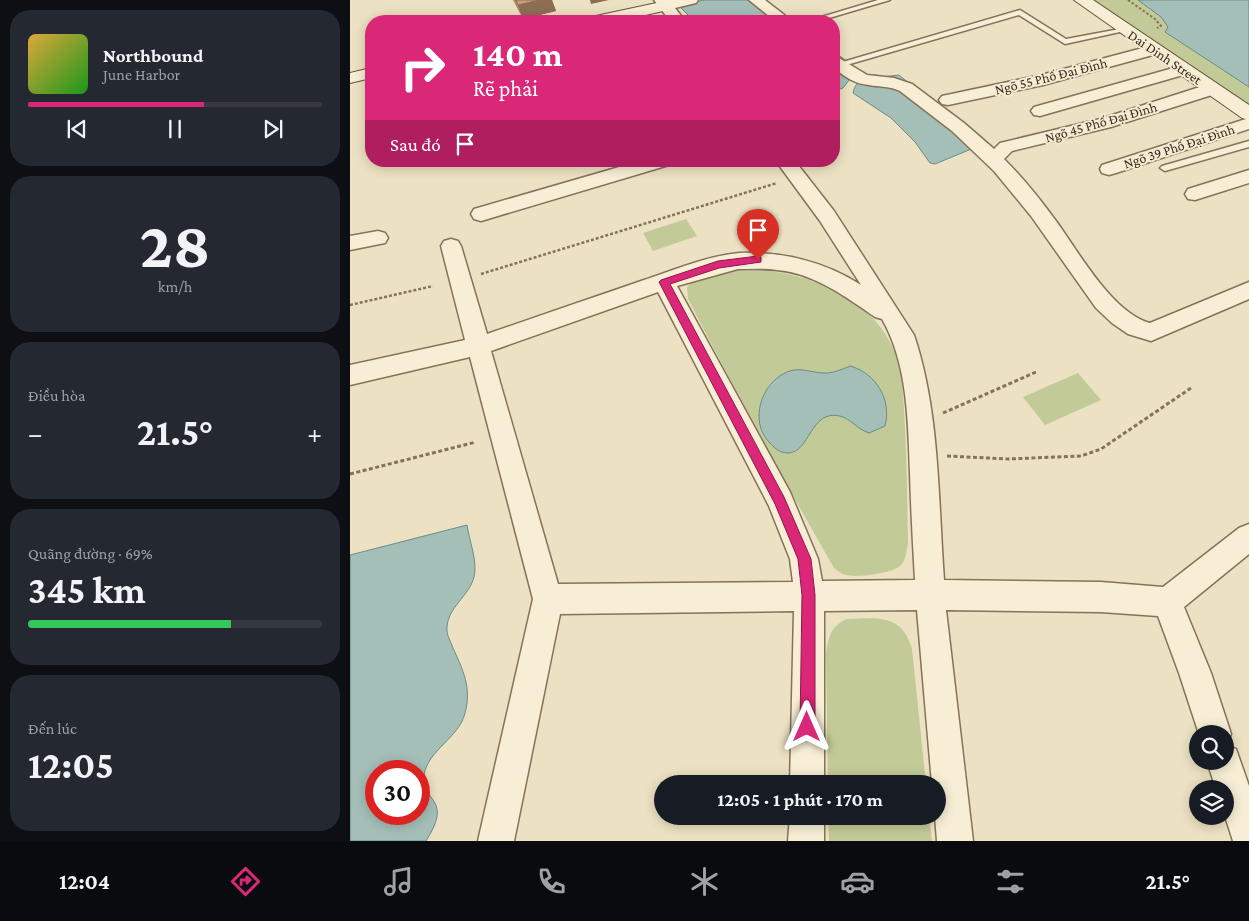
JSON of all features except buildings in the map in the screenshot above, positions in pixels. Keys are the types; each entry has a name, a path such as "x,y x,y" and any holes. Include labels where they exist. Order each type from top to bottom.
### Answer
{"street":[{"path":"619,15 663,3 691,0"},
{"path":"756,0 776,15"},
{"name":"Dai Dinh Street","path":"1082,0 1249,114"},
{"path":"663,3 673,15"},
{"name":"Ngõ 55 Phố Đại Đình","path":"948,100 1043,80 1154,50"},
{"path":"840,64 865,80 894,82 903,86 943,114 994,160 1039,212 1098,294 1128,324 1144,332 1151,332 1249,290"},
{"path":"1040,111 1184,70"},
{"path":"350,78 365,74"},
{"name":"Ngõ 45 Phố Đại Đình","path":"994,160 1006,147 1105,123 1212,89"},
{"name":"Ngõ 39 Phố Đại Đình","path":"1109,169 1249,123"},
{"path":"481,214 642,167"},
{"path":"791,169 838,232 895,320 903,334 909,354 920,420 930,595 955,841"},
{"path":"1195,194 1249,176"},
{"path":"814,271 828,263 832,256 838,232"},
{"path":"350,244 378,238"},
{"path":"451,246 548,598 496,841"},
{"path":"350,375 478,346 718,264 745,261 779,262 814,271 843,284 895,320"},
{"path":"664,282 790,523 804,559 808,595 807,775"},
{"path":"548,598 930,595 1101,597 1167,602 1249,536"},
{"path":"1167,602 1195,673 1212,725"},
{"path":"1227,770 1249,838"},
{"path":"806,841 807,825"}],"lane":[{"path":"833,15 886,0"},
{"path":"840,61 1020,12 1065,42 1125,30"},
{"path":"1165,168 1249,144"}],"path":[{"path":"481,274 791,169"},
{"path":"350,305 433,286"},
{"path":"936,417 1036,372"},
{"path":"939,455 1008,459 1081,456 1101,449 1191,388"},
{"path":"350,474 476,442"}],"green space":[{"path":"1094,0 1249,0 1249,106 1143,38"},
{"path":"686,219 697,236 653,251 643,233"},
{"path":"748,269 773,271 797,276 821,284 843,295 863,309 880,326 893,347 901,372 903,386 908,544 904,561 896,569 883,573 852,576 845,575 834,568 763,443 688,299 687,287 699,278 724,271"},
{"path":"1078,373 1101,400 1045,425 1023,397"},
{"path":"869,618 887,620 902,629 908,638 912,649 925,775 828,775 826,653 834,628 847,619"},
{"path":"828,825 930,825 932,841 829,841"}],"water":[{"path":"705,0 760,0 780,15 688,15 680,7 683,4"},
{"path":"1138,0 1249,0 1249,87 1165,32 1168,27 1161,17"},
{"path":"840,56 858,69 843,88 840,89"},
{"path":"876,75 881,77 899,75 960,125 981,145 935,164 930,163 915,142 891,118 853,93 856,85 861,80"},
{"path":"850,366 867,375 880,389 886,407 885,426 869,433 844,417 830,416 822,419 816,425 801,446 795,451 785,453 769,442 763,433 759,414 765,393 778,377 792,370 828,373"},
{"path":"467,525 474,558 474,577 468,591 450,615 447,630 467,687 467,704 462,722 430,760 365,760 365,825 430,825 430,796 437,808 434,827 426,841 350,841 350,555"}],"route":[{"path":"758,260 718,264 664,282 780,501 804,559 808,595 807,727"}]}
